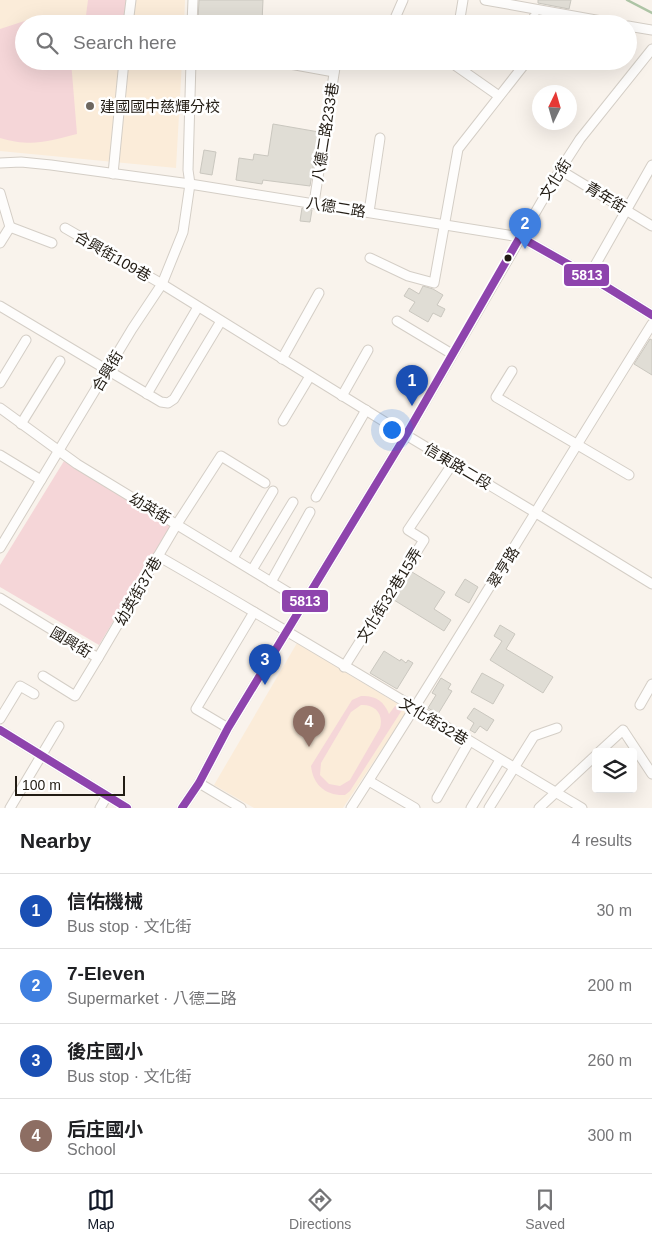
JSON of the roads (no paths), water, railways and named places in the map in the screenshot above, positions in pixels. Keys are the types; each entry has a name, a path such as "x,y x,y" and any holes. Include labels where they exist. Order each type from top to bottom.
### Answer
{"street":[{"path":"129,15 131,0"},
{"path":"192,15 193,0"},
{"path":"396,15 403,0"},
{"path":"460,15 463,0"},
{"path":"485,0 553,15"},
{"path":"637,28 652,30"},
{"name":"文化街","path":"637,68 652,49"},
{"path":"113,174 123,70"},
{"name":"合興街","path":"0,548 132,329 162,284 184,232 190,184 188,170 191,70"},
{"path":"323,70 334,72"},
{"path":"462,70 499,96"},
{"path":"370,258 408,276 434,283 458,149 520,70"},
{"name":"文化街","path":"182,808 199,783 228,728 406,435 560,170 580,139 635,70"},
{"name":"八德二路233巷","path":"314,203 334,72"},
{"path":"369,212 380,138"},
{"name":"八德二路","path":"0,163 21,162 190,184 520,237 589,276 652,315"},
{"path":"589,276 652,165"},
{"name":"青年街","path":"560,170 652,226"},
{"path":"0,193 10,227 0,243"},
{"path":"10,227 52,242"},
{"name":"合興街109巷","path":"65,228 162,284"},
{"name":"信東路二段","path":"162,284 342,396 652,584"},
{"path":"282,358 319,293"},
{"path":"0,306 162,402 174,399 221,321"},
{"path":"147,394 198,307"},
{"path":"397,321 452,354"},
{"name":"翠亨路","path":"351,808 415,709 536,513 576,444 652,324"},
{"path":"0,384 26,340"},
{"path":"342,396 368,350"},
{"path":"21,424 60,361"},
{"path":"512,371 496,397 629,475"},
{"path":"283,421 310,376"},
{"name":"幼英街","path":"0,408 77,464 304,602"},
{"path":"316,496 366,410"},
{"path":"0,455 41,480"},
{"name":"幼英街37巷","path":"98,658 162,558 177,524 221,456 265,482"},
{"name":"文化街32巷15弄","path":"344,667 424,540 408,530 453,463"},
{"path":"233,558 273,491"},
{"path":"252,570 293,502"},
{"path":"271,582 310,512"},
{"name":"文化街32巷","path":"162,558 582,808"},
{"name":"國興街","path":"0,598 98,658 75,696 43,676"},
{"path":"228,728 196,709 254,612"},
{"path":"640,705 652,684"},
{"path":"0,719 20,686 34,694"},
{"path":"10,808 60,726"},
{"path":"489,808 534,736 557,728"},
{"path":"0,730 126,808"},
{"path":"603,748 623,730 635,748"},
{"path":"437,798 470,742"},
{"path":"637,751 652,774"},
{"path":"539,808 592,759"},
{"path":"471,808 500,760"},
{"path":"369,781 415,808"},
{"path":"199,783 241,808"},
{"path":"100,808 107,796"}],"waterway":[{"path":"627,0 652,13"}],"place":[{"name":"建國國中慈輝分校","path":"90,106"},
{"name":"7-Eleven","path":"525,249"},
{"name":"信佑機械","path":"412,406"},
{"name":"後庄國小","path":"265,685"},
{"name":"后庄國小","path":"309,747"}]}
